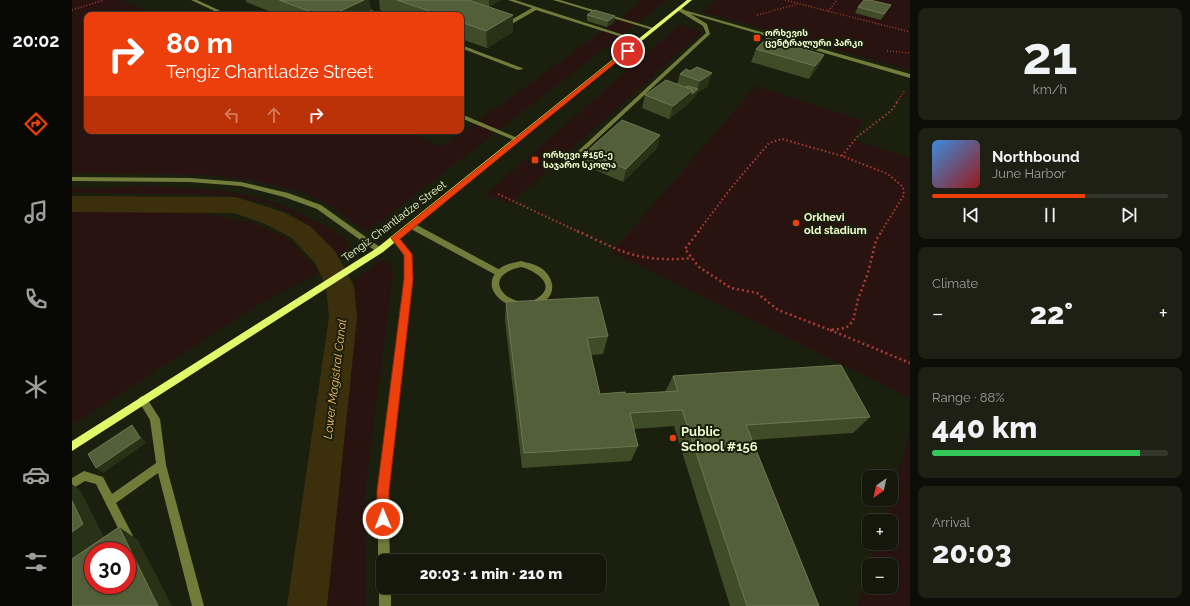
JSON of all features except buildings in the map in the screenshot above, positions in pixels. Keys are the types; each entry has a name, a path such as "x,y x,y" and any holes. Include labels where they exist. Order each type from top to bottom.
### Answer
{"street":[{"path":"193,0 220,12"},
{"path":"342,0 361,5 376,12"},
{"path":"510,0 640,41"},
{"path":"555,0 654,29"},
{"name":"Tengiz Chantladze Street","path":"72,446 380,250 412,226 690,0"},
{"path":"508,24 534,8"},
{"path":"679,9 910,76"},
{"path":"565,166 708,33 704,25 679,9"},
{"path":"464,47 520,68"},
{"path":"464,117 518,140"},
{"path":"72,179 190,180 241,184 286,195 318,207 380,250"},
{"path":"412,226 499,273"},
{"path":"384,554 383,491 409,279 408,254 395,238"},
{"path":"512,265 529,265 537,268 547,278 549,284 548,290 545,296 532,304 512,304 500,297 494,287 495,280 499,273 504,268 512,265"},
{"path":"143,400 155,419 161,464 198,606"},
{"path":"110,501 161,464"},
{"path":"72,484 84,476 99,480 128,536"},
{"path":"385,594 385,606"}],"path":[{"path":"72,10 104,0"},
{"path":"785,0 910,32"},
{"path":"828,11 837,0"},
{"path":"755,15 799,4"},
{"path":"842,157 857,137 891,111 906,89"},
{"path":"830,330 846,328 854,321 858,299 868,273 876,240 904,195 903,187 888,174 842,157 782,139 769,143 731,188 685,249 700,267 731,288 757,293 778,310 910,363"},
{"path":"498,194 626,253 645,258 663,260 693,258"}],"shaded area":[{"path":"72,0 121,0 149,12 84,12 84,134 414,134 442,147 460,134 464,134 464,131 622,17 642,0 667,0 367,232 332,207 302,192 252,180 208,175 72,173"},
{"path":"717,0 910,0 910,70 703,12"},
{"path":"680,24 702,32 510,204 485,195"},
{"path":"756,86 864,121 852,139 910,158 910,398 612,252"},
{"path":"143,185 228,191 277,203 325,225 344,237 350,248 349,253 340,261 302,220 279,208 263,202 245,198 192,194 72,193 72,188 112,188"},
{"path":"182,210 252,222 290,240 320,273 261,303 72,425 72,211"},
{"path":"379,261 390,263 393,274 364,498 366,606 325,606 355,320 353,282"},
{"path":"910,433 910,606 857,606 862,589 862,594 898,594 898,558 871,558 874,550 898,550 898,514 885,514 888,506 898,506 898,472"}],"waterway":[{"name":"Lower Magistral Canal","path":"72,204 236,205 274,218 301,232 326,258 340,286 343,317 307,606"}],"place":[{"name":"ორხევის ცენტრალური პარკი","path":"757,38"},
{"name":"ორხევი #156-ე საჯარო სკოლა","path":"535,160"},
{"name":"Orkhevi old stadium","path":"796,223"},
{"name":"Public School #156","path":"673,438"}],"route":[{"path":"383,519 383,491 409,279 408,254 395,238 412,226 628,51"}]}
